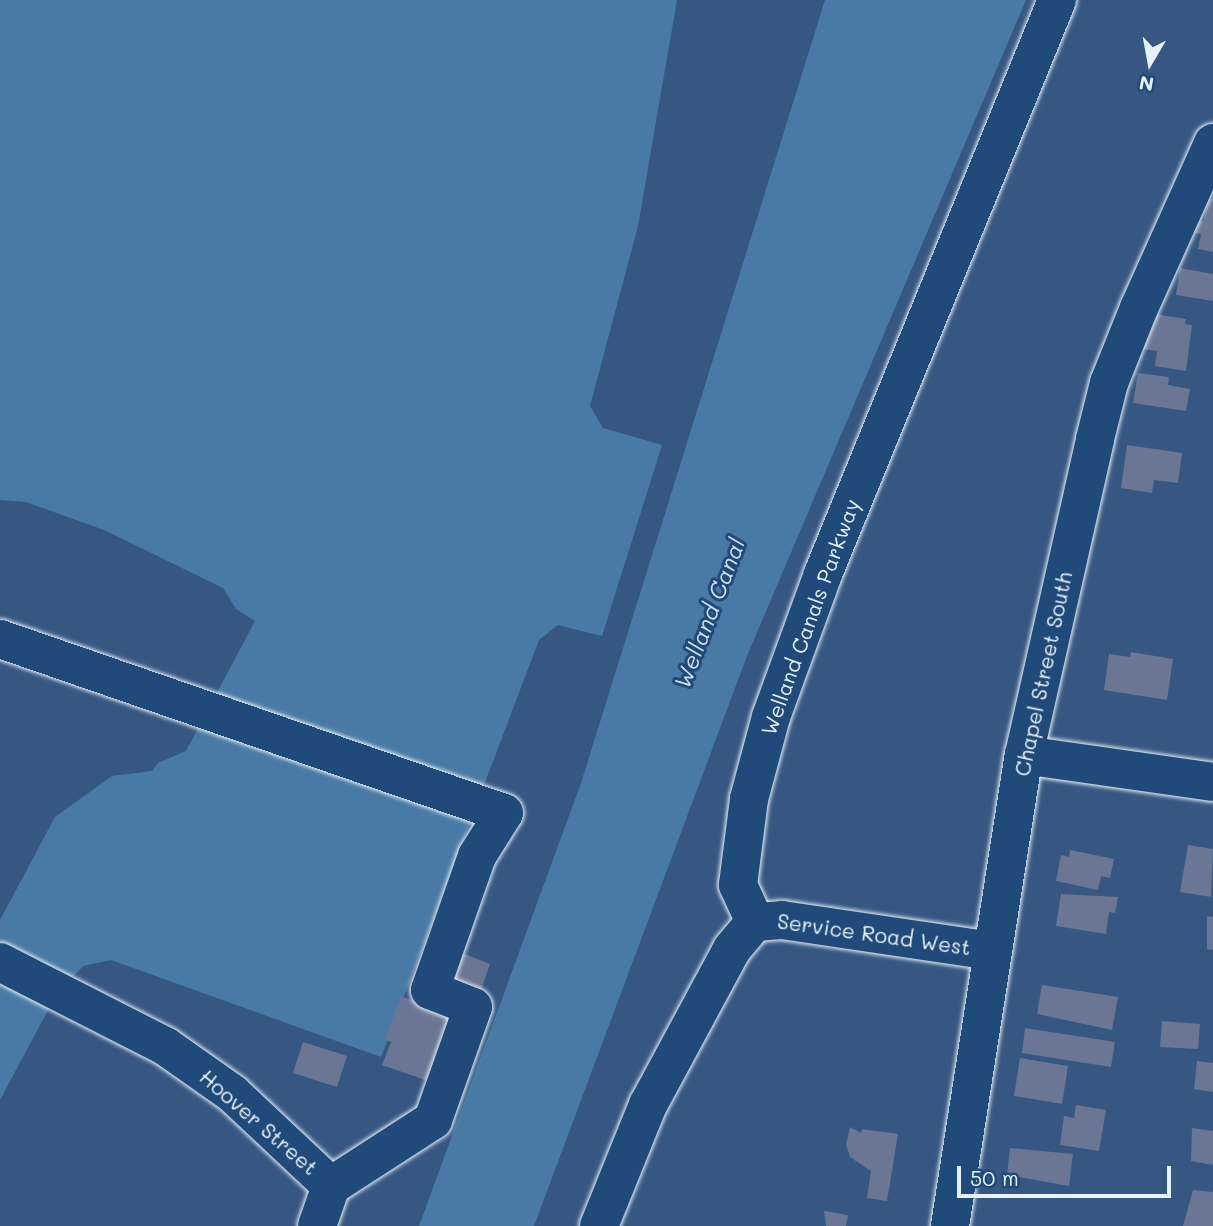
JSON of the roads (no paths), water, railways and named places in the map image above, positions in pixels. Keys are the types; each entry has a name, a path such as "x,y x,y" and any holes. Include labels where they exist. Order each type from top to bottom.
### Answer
{"street":[{"name":"Welland Canals Parkway","path":"769,921 738,885 749,799 771,717 828,561 1058,0"},
{"name":"Chapel Street South","path":"950,1226 1024,755 1110,383 1213,143"},
{"path":"0,639 504,813 477,856 430,990 472,1007 433,1120 331,1186"},
{"path":"1024,755 1213,782"},
{"name":"Service Road West","path":"769,921 993,951"},
{"path":"599,1226 648,1105 732,949 769,921"},
{"name":"Hoover Street","path":"0,962 202,1070 331,1186 317,1226"}],"water":[{"path":"0,0 677,0 638,226 590,406 603,428 662,445 602,636 558,625 539,640 381,1057 111,960 83,966 54,999 0,1100 0,920 55,817 112,776 152,771 158,763 186,751 255,621 236,609 223,588 104,530 26,502 0,500"},
{"name":"Welland Canal","path":"825,0 1026,0 747,656 534,1226 419,1226 581,783"}]}
